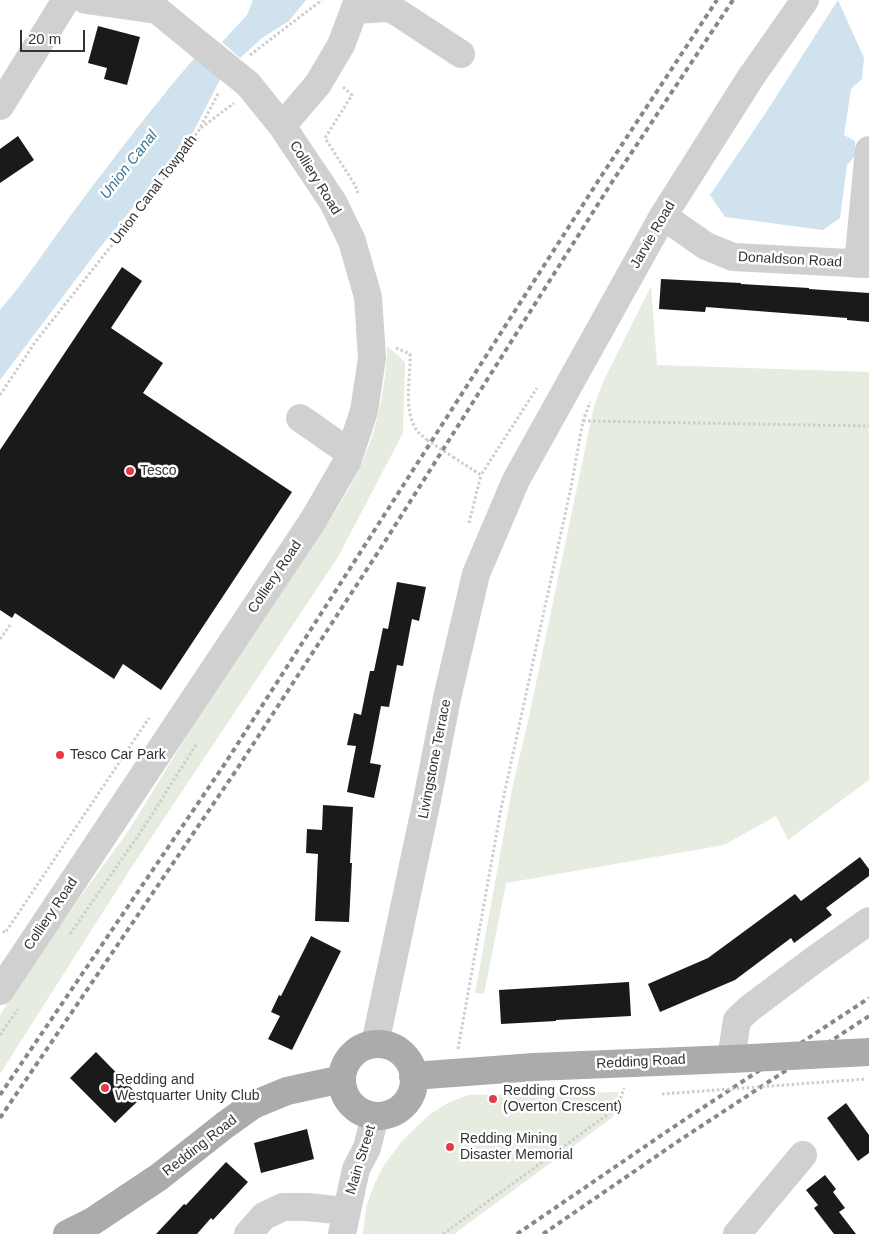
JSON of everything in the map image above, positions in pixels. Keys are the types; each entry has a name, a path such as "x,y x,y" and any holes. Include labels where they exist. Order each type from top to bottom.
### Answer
{"main road":[{"path":"375,1044 387,1045 398,1050 412,1068 414,1079 412,1091 407,1102 398,1110 387,1115 375,1116 363,1113 353,1106 346,1097 342,1085 342,1073 346,1062 354,1053 364,1047 375,1044"},
{"name":"Redding Road","path":"413,1076 453,1072 639,1062 869,1052"},
{"name":"Redding Road","path":"67,1234 95,1228 253,1105 287,1091 342,1078"}],"street":[{"path":"0,106 66,0"},
{"path":"86,0 162,5 201,46 248,76 282,126 318,84 341,45 356,5 389,8 461,54"},
{"name":"Jarvie Road","path":"516,480 663,216 751,77 805,0"},
{"name":"Colliery Road","path":"0,991 314,519 347,462 364,411 372,358 368,297 352,241 333,202 282,126"},
{"path":"864,264 869,150"},
{"name":"Donaldson Road","path":"663,216 706,246 733,257 864,264"},
{"path":"300,418 350,453"},
{"name":"Livingstone Terrace","path":"375,1044 447,698 476,574 516,480"},
{"path":"731,1058 737,1020 814,960 869,921"},
{"name":"Main Street","path":"344,1222 356,1169 367,1148 375,1116"},
{"path":"737,1234 803,1155"},
{"path":"248,1234 264,1216 283,1207 307,1208 344,1222"}],"path":[{"path":"199,130 234,103 248,76 298,20 322,0"},
{"name":"Union Canal Towpath","path":"0,395 36,341 158,187 199,130 220,91"},
{"path":"396,348 410,354 408,397 411,418 417,431 453,457"},
{"path":"453,1072 500,818 571,487 583,421 592,394"},
{"path":"583,421 869,426"},
{"path":"0,639 10,625"},
{"path":"3,931 5,933 148,718"},
{"path":"662,1094 866,1079"},
{"path":"443,1234 618,1107 624,1088"}],"shaded area":[{"path":"651,286 657,365 869,372 869,780 788,840 776,816 724,845 506,883 484,994 475,993 512,789 529,717 594,406 604,380"},
{"path":"387,346 405,362 403,433 338,557 131,868 0,1074 0,1015 49,940 129,830 194,724 330,520 357,474 371,439 381,402"},
{"path":"619,1092 613,1117 454,1234 363,1234 366,1207 384,1165 402,1141 430,1114 448,1103 468,1095"}],"water":[{"path":"253,0 306,0 289,21 262,38 240,58 222,42 247,15"},
{"path":"838,0 864,58 862,79 851,89 844,135 855,141 855,156 847,165 840,218 823,230 725,217 710,195 765,114"},
{"name":"Union Canal","path":"197,55 221,78 190,138 98,250 0,380 0,310 131,136"}],"building":[{"path":"98,26 140,37 127,85 104,79 107,68 88,63"},
{"path":"18,136 34,160 0,183 0,149"},
{"name":"Tesco","path":"122,267 142,281 111,328 163,363 143,393 292,492 161,690 123,664 114,679 15,613 12,618 0,610 0,450"},
{"path":"661,279 869,293 869,322 847,320 847,318 706,307 705,312 659,309"},
{"path":"397,582 426,587 419,621 412,619 403,666 397,665 389,707 381,706 370,763 381,765 374,798 347,792 356,746 347,745 354,713 361,715 370,671 374,671 383,628 388,629"},
{"path":"323,805 353,807 349,922 315,921 318,854 306,853 307,829 322,830"},
{"path":"860,857 869,869 869,876 826,908 832,915 794,943 791,938 735,980 660,1012 648,984 708,958 795,894 801,901"},
{"path":"311,936 341,951 292,1050 268,1039 280,1016 271,1012"},
{"path":"629,982 631,1016 501,1024 499,990"},
{"name":"Redding and Westquarter Unity Club","path":"96,1052 141,1098 115,1123 70,1078"},
{"path":"846,1103 869,1135 869,1153 858,1161 827,1118"},
{"path":"307,1129 314,1159 261,1173 254,1143"},
{"path":"226,1162 248,1182 213,1220 211,1218 197,1234 156,1234 184,1204 186,1205"},
{"path":"825,1175 836,1189 833,1192 845,1208 839,1212 856,1234 834,1234 814,1208 818,1205 806,1190"}],"railway":[{"path":"0,1095 226,762 602,175 717,0"},
{"path":"0,1118 237,769 384,543 612,182 733,0"},
{"path":"517,1234 672,1128 869,998"},
{"path":"543,1234 680,1140 869,1016"}],"place":[{"name":"Tesco","path":"130,471"},
{"name":"Tesco Car Park","path":"60,755"},
{"name":"Redding and Westquarter Unity Club","path":"105,1088"},
{"name":"Redding Cross (Overton Crescent)","path":"493,1099"},
{"name":"Redding Mining Disaster Memorial","path":"450,1147"}]}
